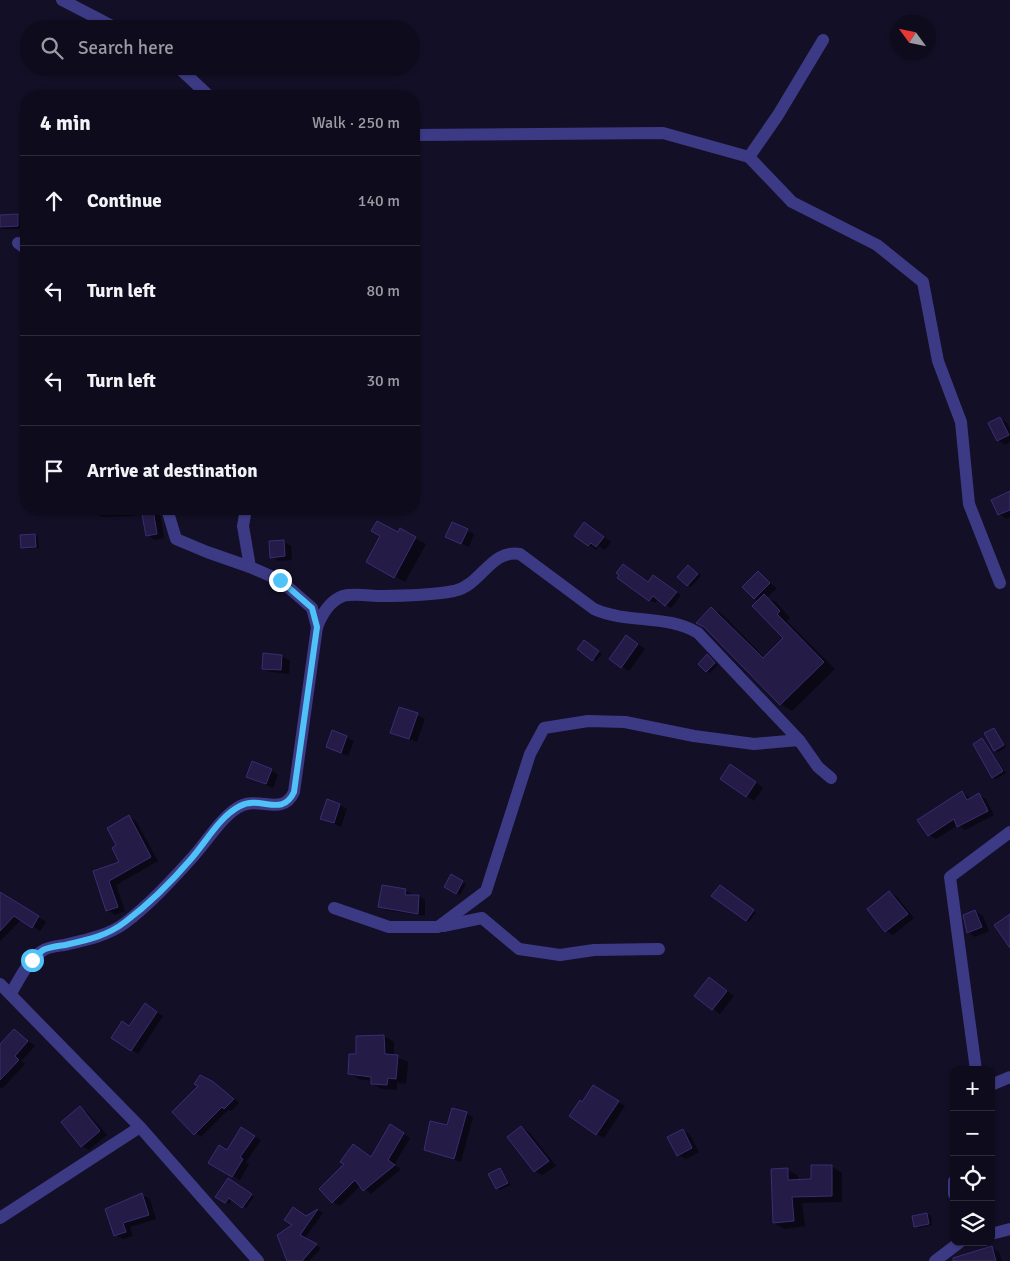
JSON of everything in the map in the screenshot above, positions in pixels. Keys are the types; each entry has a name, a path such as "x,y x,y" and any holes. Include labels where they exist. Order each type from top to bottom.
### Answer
{"street":[{"path":"62,0 101,20"},
{"path":"749,157 823,40"},
{"path":"186,75 203,90"},
{"path":"420,134 663,133 749,157 792,202 877,245 923,282 938,361 961,422 969,504 1000,584"},
{"path":"169,515 176,539 280,580 312,608 317,627"},
{"path":"245,515 243,526 250,567"},
{"path":"10,993 32,960 44,949 110,932 140,911 190,860 231,812 242,805 252,803 282,805 289,802 294,792 317,627 326,609 344,596 399,596 454,590 468,586 499,556 510,552 520,554 594,609 606,614 673,622 686,626 698,633 799,740 818,767 831,778"},
{"path":"438,928 486,891 530,754 544,728 588,721 625,722 694,736 754,744 799,740"},
{"path":"975,1066 950,877 1010,832"},
{"path":"334,908 389,927 438,928 482,918 519,949 560,955 594,950 659,949"},
{"path":"0,984 140,1126 258,1261"},
{"path":"995,1083 1010,1077"},
{"path":"0,1218 140,1126"},
{"path":"995,1233 1010,1228"},
{"path":"935,1261 955,1246"}],"building":[{"path":"18,214 18,226 0,227 0,215"},
{"path":"1000,417 1009,435 997,441 988,423"},
{"path":"1010,491 1010,510 998,515 991,500"},
{"path":"142,515 154,515 157,534 146,536"},
{"path":"377,521 398,532 400,528 416,537 394,578 366,562 380,536 371,531"},
{"path":"452,522 468,529 461,544 445,537"},
{"path":"584,522 604,537 596,547 591,543 588,546 574,536"},
{"path":"35,534 36,547 21,548 20,535"},
{"path":"284,540 285,556 270,558 269,541"},
{"path":"623,564 648,582 653,575 677,592 665,606 653,596 649,601 617,578 619,575 616,573"},
{"path":"688,565 698,574 687,586 677,577"},
{"path":"758,571 770,583 754,599 742,587"},
{"path":"764,594 780,611 777,614 824,662 780,705 704,627 696,623 711,607 763,658 783,638 752,606"},
{"path":"626,635 638,644 621,668 609,659"},
{"path":"584,640 599,651 592,661 577,649"},
{"path":"263,653 282,655 281,670 262,669"},
{"path":"707,654 715,663 706,672 698,664"},
{"path":"399,707 418,713 409,739 390,733"},
{"path":"994,728 1004,745 994,751 984,733"},
{"path":"332,730 347,736 341,753 326,747"},
{"path":"982,738 1003,771 992,778 973,744"},
{"path":"252,761 272,769 266,784 246,777"},
{"path":"730,764 756,782 746,797 720,779"},
{"path":"962,791 967,800 979,793 988,811 957,827 954,819 928,836 917,820"},
{"path":"327,799 340,804 334,823 320,819"},
{"path":"129,815 151,857 109,881 118,907 106,911 93,871 119,862 112,848 116,845 107,828"},
{"path":"451,874 463,881 456,894 444,887"},
{"path":"382,885 406,889 405,895 419,895 418,914 378,907"},
{"path":"720,885 754,910 746,921 711,896"},
{"path":"889,891 908,914 885,932 867,909"},
{"path":"0,892 39,916 32,928 14,916 0,931"},
{"path":"975,910 982,927 967,933 963,915"},
{"path":"1010,914 1010,948 994,925"},
{"path":"709,977 727,991 712,1010 694,996"},
{"path":"145,1003 157,1012 131,1051 111,1038 122,1021 129,1026"},
{"path":"14,1029 28,1041 15,1056 19,1060 0,1080 0,1044"},
{"path":"384,1035 385,1054 398,1055 396,1079 388,1078 387,1085 371,1084 371,1077 348,1074 349,1054 356,1054 356,1036"},
{"path":"200,1075 212,1081 234,1099 224,1109 222,1107 194,1135 172,1112 198,1086 194,1084"},
{"path":"593,1085 619,1101 596,1135 569,1116 580,1100 582,1102"},
{"path":"80,1106 100,1131 81,1147 61,1122"},
{"path":"452,1108 467,1112 454,1159 424,1150 430,1121 447,1125"},
{"path":"390,1124 404,1133 388,1160 395,1165 363,1191 355,1180 332,1203 319,1189 344,1164 340,1162 353,1144 371,1157"},
{"path":"521,1126 549,1161 534,1172 507,1137"},
{"path":"241,1127 255,1136 240,1157 243,1159 232,1177 208,1163 219,1145 227,1150"},
{"path":"683,1129 692,1148 677,1156 667,1137"},
{"path":"811,1165 832,1165 832,1196 792,1197 794,1221 773,1223 771,1169 788,1168 788,1180 811,1179"},
{"path":"500,1168 508,1183 496,1189 488,1174"},
{"path":"228,1178 252,1194 242,1208 229,1198 225,1203 215,1197"},
{"path":"142,1193 149,1215 123,1223 126,1232 114,1236 105,1209"},
{"path":"293,1207 306,1216 318,1209 300,1235 317,1244 302,1261 287,1261 277,1235 292,1225 284,1220"},
{"path":"927,1213 929,1224 914,1227 912,1216"},
{"path":"992,1246 996,1261 953,1261 953,1258"}],"route":[{"path":"32,960 44,949 93,938 110,932 123,924 140,911 190,860 231,812 242,805 252,803 282,805 289,802 294,792 317,627 312,608 280,580"}]}
